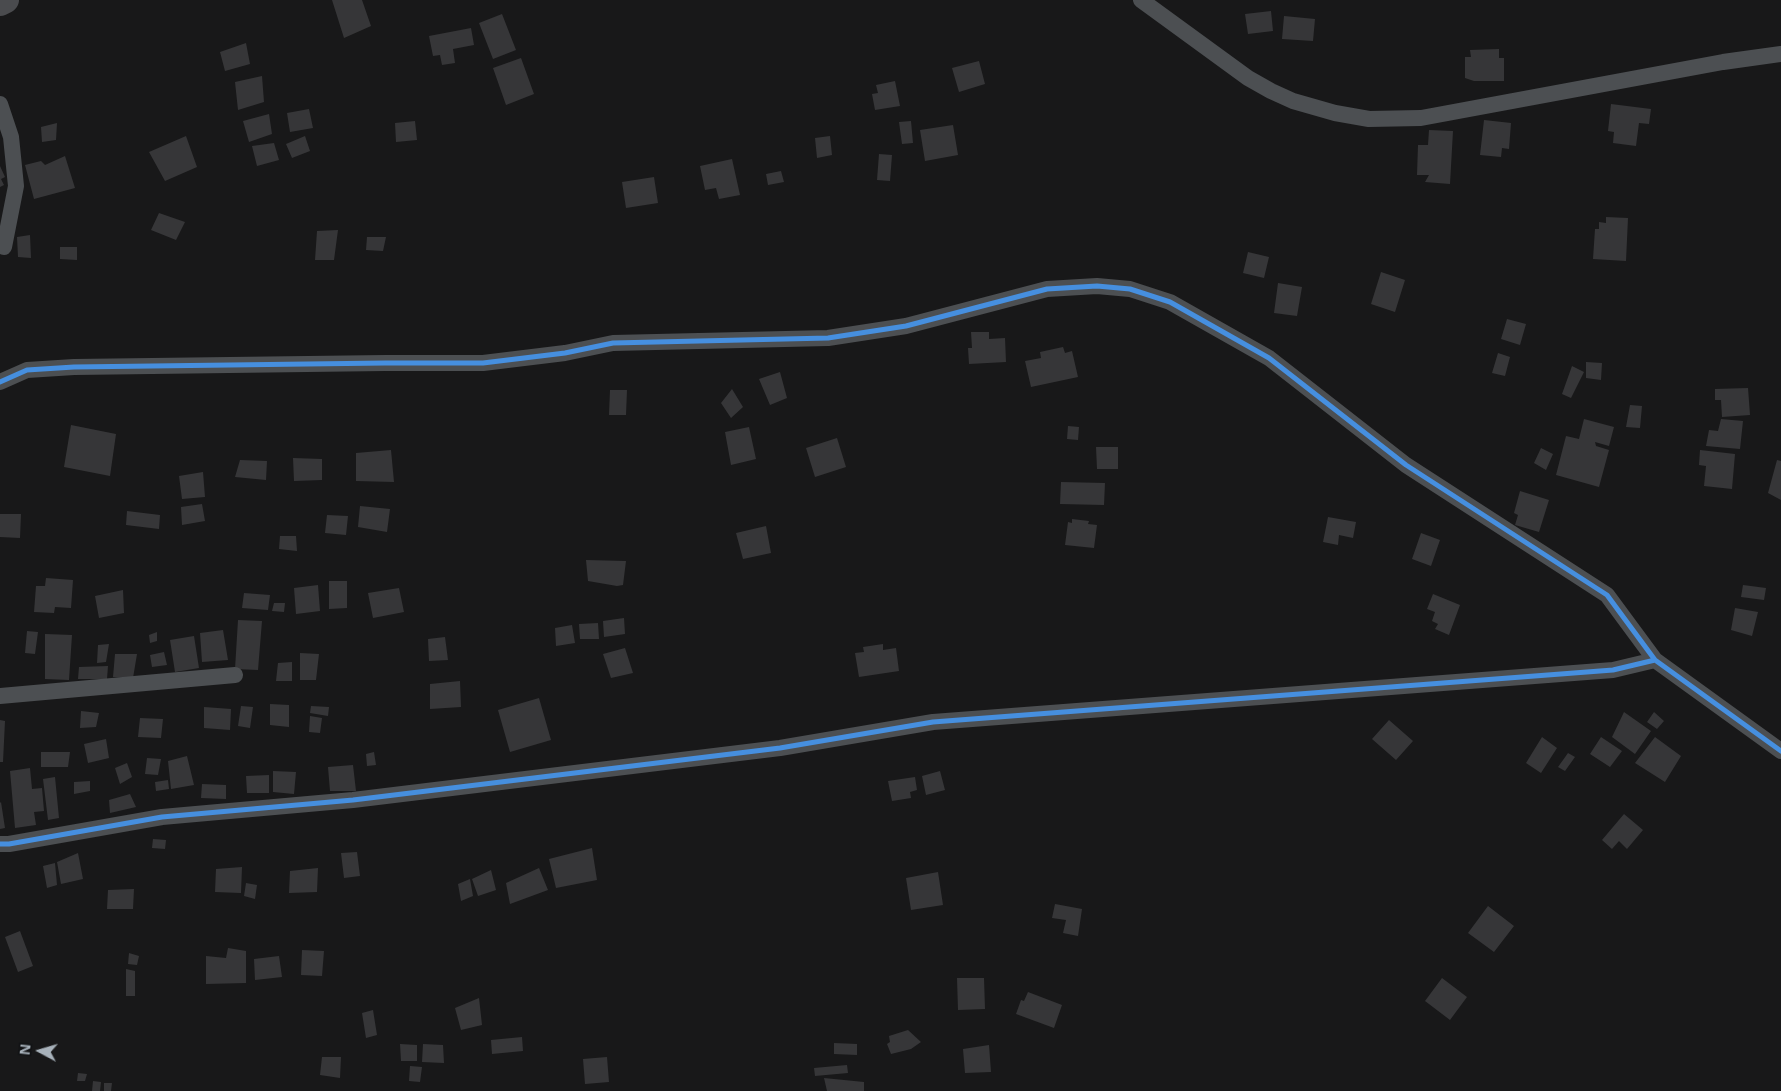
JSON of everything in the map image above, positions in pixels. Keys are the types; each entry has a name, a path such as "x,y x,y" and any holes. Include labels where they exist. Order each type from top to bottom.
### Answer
{"highway":[{"path":"0,3 6,0"}],"street":[{"path":"1141,0 1248,78 1271,91 1293,101 1335,113 1369,119 1421,118 1723,62 1781,54"},
{"path":"0,104 10,137 16,186 4,247"},
{"path":"0,382 27,370 74,367 365,363 483,364 565,354 612,343 828,338 906,326 1047,289 1097,286 1130,289 1170,302 1269,358 1406,465 1606,595 1655,660 1781,751"},
{"path":"0,844 162,817 353,800 780,748 933,722 1613,670 1655,660"},
{"path":"0,696 235,675"}],"building":[{"path":"332,0 362,0 371,26 344,38"},
{"path":"1271,11 1273,31 1248,34 1245,14"},
{"path":"502,14 516,50 493,59 479,23"},
{"path":"1284,16 1315,19 1313,41 1282,39"},
{"path":"471,28 474,45 453,49 455,63 442,65 440,55 433,56 429,36"},
{"path":"246,43 250,64 225,71 220,52"},
{"path":"1499,49 1499,58 1504,58 1504,81 1474,81 1465,78 1465,57 1471,57 1470,50"},
{"path":"521,58 534,94 506,105 493,68"},
{"path":"979,61 985,84 959,92 952,68"},
{"path":"262,76 264,102 238,110 235,82"},
{"path":"895,81 900,106 875,110 872,94 878,93 876,85"},
{"path":"1611,104 1651,109 1649,124 1639,123 1636,146 1613,143 1614,132 1608,131"},
{"path":"309,109 313,128 290,132 287,113"},
{"path":"269,114 272,134 249,142 243,121"},
{"path":"1484,120 1511,123 1509,149 1502,148 1501,157 1480,155"},
{"path":"415,121 417,140 396,142 395,123"},
{"path":"911,121 913,143 902,144 899,122"},
{"path":"57,123 56,140 42,142 41,127"},
{"path":"953,125 958,155 925,161 920,130"},
{"path":"1429,130 1453,131 1450,184 1425,182 1429,175 1417,175 1418,145 1428,145"},
{"path":"186,136 197,167 165,181 149,152"},
{"path":"305,136 310,151 292,158 286,144"},
{"path":"830,136 832,155 817,158 815,138"},
{"path":"274,143 279,160 257,166 252,146"},
{"path":"879,154 892,155 890,181 877,180"},
{"path":"65,156 75,188 34,199 25,165 41,161 45,165"},
{"path":"732,159 740,195 719,199 716,188 705,190 700,166"},
{"path":"0,166 5,177 1,179 4,185 0,187"},
{"path":"781,171 784,182 768,185 766,174"},
{"path":"654,177 658,203 626,208 622,182"},
{"path":"159,213 185,222 176,240 151,230"},
{"path":"1606,217 1628,218 1626,261 1593,259 1595,229 1599,229 1599,222 1606,223"},
{"path":"338,230 334,260 315,260 317,231"},
{"path":"30,235 31,258 18,257 17,237"},
{"path":"367,237 386,237 383,251 366,250"},
{"path":"60,247 77,247 77,260 60,259"},
{"path":"1248,252 1269,257 1264,278 1243,273"},
{"path":"1381,272 1405,280 1395,312 1371,304"},
{"path":"1278,283 1302,287 1297,316 1274,313"},
{"path":"1507,319 1526,324 1520,345 1501,339"},
{"path":"971,332 989,332 989,339 1005,338 1006,362 969,364 968,348 972,348"},
{"path":"1063,347 1065,353 1072,351 1078,377 1031,387 1025,361 1041,358 1040,352"},
{"path":"1498,353 1510,357 1505,376 1492,373"},
{"path":"1586,362 1602,363 1601,380 1586,378"},
{"path":"1572,366 1584,372 1571,398 1562,394"},
{"path":"780,372 787,398 770,405 759,379"},
{"path":"1748,388 1750,415 1722,417 1721,400 1715,400 1715,389"},
{"path":"732,389 743,407 731,418 721,403"},
{"path":"610,390 627,390 626,415 609,415"},
{"path":"1630,405 1642,406 1640,428 1626,427"},
{"path":"1584,419 1614,427 1609,446 1595,442 1596,446 1609,450 1599,487 1556,475 1566,436 1579,439"},
{"path":"1721,419 1743,421 1740,449 1706,446 1709,430 1718,431"},
{"path":"71,425 116,434 110,476 64,467"},
{"path":"1068,426 1079,427 1078,440 1067,439"},
{"path":"749,427 756,459 731,465 725,432"},
{"path":"837,438 846,467 815,477 806,448"},
{"path":"1096,447 1118,447 1118,469 1097,469"},
{"path":"1541,448 1553,454 1546,470 1534,463"},
{"path":"391,450 394,482 356,481 356,453"},
{"path":"1700,450 1735,454 1732,489 1704,486 1706,466 1699,465"},
{"path":"293,458 322,459 322,480 294,481"},
{"path":"240,460 267,461 266,480 235,477"},
{"path":"1777,460 1781,461 1781,500 1768,493"},
{"path":"203,472 205,497 182,499 179,476"},
{"path":"1061,482 1105,483 1104,505 1060,504"},
{"path":"1520,491 1549,500 1539,532 1515,525 1518,515 1514,513"},
{"path":"202,504 205,521 182,525 181,507"},
{"path":"360,506 390,509 387,532 358,527"},
{"path":"127,511 160,515 159,529 126,525"},
{"path":"0,514 21,514 20,538 0,537"},
{"path":"327,515 348,516 346,535 325,533"},
{"path":"1328,517 1356,522 1353,538 1339,535 1338,545 1323,542"},
{"path":"1072,519 1089,521 1088,524 1097,525 1094,548 1065,545 1068,522 1072,523"},
{"path":"766,526 771,553 743,559 736,533"},
{"path":"1421,533 1440,540 1431,566 1412,559"},
{"path":"280,536 296,536 297,551 279,549"},
{"path":"586,560 626,561 623,585 617,586 588,581"},
{"path":"46,578 73,580 71,608 55,607 54,613 34,612 36,586 45,586"},
{"path":"329,581 347,581 347,608 329,609"},
{"path":"318,585 320,611 296,614 294,588"},
{"path":"1743,585 1766,588 1764,600 1741,597"},
{"path":"399,588 404,612 373,618 368,593"},
{"path":"123,590 124,613 99,618 95,596"},
{"path":"244,593 270,595 268,610 242,608"},
{"path":"1433,594 1460,605 1449,635 1435,629 1438,624 1432,621 1435,612 1427,609"},
{"path":"274,603 285,603 284,612 272,611"},
{"path":"1735,608 1758,612 1752,636 1731,630"},
{"path":"624,618 625,634 604,637 603,621"},
{"path":"238,620 262,621 258,670 235,669"},
{"path":"598,623 599,639 580,639 579,624"},
{"path":"572,625 575,643 556,646 555,628"},
{"path":"223,630 228,660 202,662 200,633"},
{"path":"27,631 38,632 35,654 25,653"},
{"path":"157,632 157,641 150,643 149,635"},
{"path":"45,634 72,635 69,680 45,679"},
{"path":"194,636 199,668 175,672 170,640"},
{"path":"445,637 448,660 429,661 428,639"},
{"path":"109,644 106,662 97,663 98,645"},
{"path":"883,644 883,650 896,648 899,671 859,677 855,653 864,652 863,647"},
{"path":"625,648 633,673 611,678 603,654"},
{"path":"164,652 167,665 152,667 150,655"},
{"path":"300,653 319,654 316,680 300,680"},
{"path":"115,654 137,654 133,678 113,677"},
{"path":"292,662 292,681 276,681 278,663"},
{"path":"108,666 107,679 78,679 79,667"},
{"path":"460,681 461,707 430,709 430,684"},
{"path":"539,698 551,740 510,752 498,710"},
{"path":"270,704 289,705 289,727 270,725"},
{"path":"241,706 253,707 250,728 238,726"},
{"path":"311,706 329,707 328,716 310,713"},
{"path":"204,707 231,709 230,730 204,728"},
{"path":"81,711 99,713 96,727 80,728"},
{"path":"1624,712 1651,731 1635,754 1612,737"},
{"path":"1654,712 1664,721 1657,729 1647,722"},
{"path":"310,716 322,718 320,733 309,732"},
{"path":"140,718 163,719 161,738 138,737"},
{"path":"0,720 5,721 3,762 0,762"},
{"path":"1389,720 1413,741 1396,760 1372,739"},
{"path":"1542,737 1557,748 1541,773 1526,763"},
{"path":"1601,737 1622,751 1610,767 1590,754"},
{"path":"1655,737 1681,756 1665,782 1635,763"},
{"path":"106,739 109,758 88,763 84,744"},
{"path":"41,752 70,752 68,767 41,767"},
{"path":"374,752 376,765 367,766 366,754"},
{"path":"1568,753 1575,757 1565,771 1558,767"},
{"path":"187,756 194,785 171,789 168,761"},
{"path":"147,758 161,759 158,775 145,774"},
{"path":"127,763 132,777 120,784 115,768"},
{"path":"353,765 356,791 330,791 328,767"},
{"path":"30,768 32,789 42,788 44,811 34,812 36,825 15,828 10,771"},
{"path":"273,771 296,772 294,794 273,792"},
{"path":"940,771 945,790 926,795 922,776"},
{"path":"269,775 269,793 247,793 246,776"},
{"path":"55,777 59,818 48,820 43,779"},
{"path":"915,777 917,790 910,792 911,798 892,801 888,781"},
{"path":"168,780 169,789 156,791 155,782"},
{"path":"90,781 90,791 74,794 74,782"},
{"path":"202,784 226,785 226,799 201,798"},
{"path":"130,794 136,807 110,813 109,800"},
{"path":"0,803 5,828 0,829"},
{"path":"1624,814 1643,830 1627,849 1619,841 1612,849 1602,840"},
{"path":"153,839 166,840 165,849 152,848"},
{"path":"592,848 597,880 556,888 549,859"},
{"path":"357,852 360,876 344,878 341,853"},
{"path":"78,853 83,879 61,884 57,862"},
{"path":"55,863 57,885 47,888 43,866"},
{"path":"242,867 241,893 215,892 216,869"},
{"path":"318,868 317,892 289,893 290,871"},
{"path":"539,868 548,890 510,904 506,883"},
{"path":"491,870 496,890 478,896 472,879"},
{"path":"938,872 943,905 911,910 906,878"},
{"path":"470,879 473,896 461,901 458,884"},
{"path":"246,883 257,885 255,899 244,896"},
{"path":"134,889 133,909 107,909 108,890"},
{"path":"1055,904 1082,909 1078,936 1063,933 1066,920 1052,918"},
{"path":"1488,906 1514,926 1494,952 1468,933"},
{"path":"20,931 33,966 18,972 5,937"},
{"path":"228,948 246,951 246,983 206,984 206,956 226,958"},
{"path":"302,950 324,951 322,976 301,975"},
{"path":"129,953 139,956 137,965 128,964"},
{"path":"279,956 282,977 255,980 254,959"},
{"path":"126,969 135,971 135,996 126,996"},
{"path":"957,978 984,978 985,1009 958,1010"},
{"path":"1442,978 1467,997 1450,1020 1425,1001"},
{"path":"1028,992 1062,1005 1054,1028 1016,1014 1021,1000 1024,1001"},
{"path":"479,998 482,1025 461,1030 455,1008"},
{"path":"373,1010 377,1035 366,1038 362,1013"},
{"path":"908,1030 921,1042 911,1049 891,1054 887,1044 890,1042 889,1036"},
{"path":"522,1037 523,1051 492,1054 491,1040"},
{"path":"834,1043 857,1044 857,1055 834,1054"},
{"path":"400,1044 417,1045 417,1061 401,1061"},
{"path":"423,1044 443,1045 444,1063 422,1062"},
{"path":"989,1045 991,1072 965,1073 963,1049"},
{"path":"322,1057 341,1057 340,1078 320,1075"},
{"path":"607,1057 609,1082 585,1084 583,1059"},
{"path":"847,1065 848,1073 815,1076 814,1068"},
{"path":"410,1066 422,1067 420,1082 409,1081"},
{"path":"78,1073 87,1074 85,1081 77,1081"},
{"path":"824,1078 864,1082 864,1091 827,1091"},
{"path":"93,1081 101,1082 100,1091 92,1091"},
{"path":"104,1083 112,1083 111,1091 104,1091"}],"cycle path":[{"path":"0,382 27,370 74,367 483,363 565,353 613,343 828,338 906,326 1047,289 1097,286 1130,289 1170,302 1269,358 1406,465 1607,595 1655,660 1781,751"},
{"path":"0,844 162,817 353,800 780,748 933,722 1613,670 1655,660"}]}
